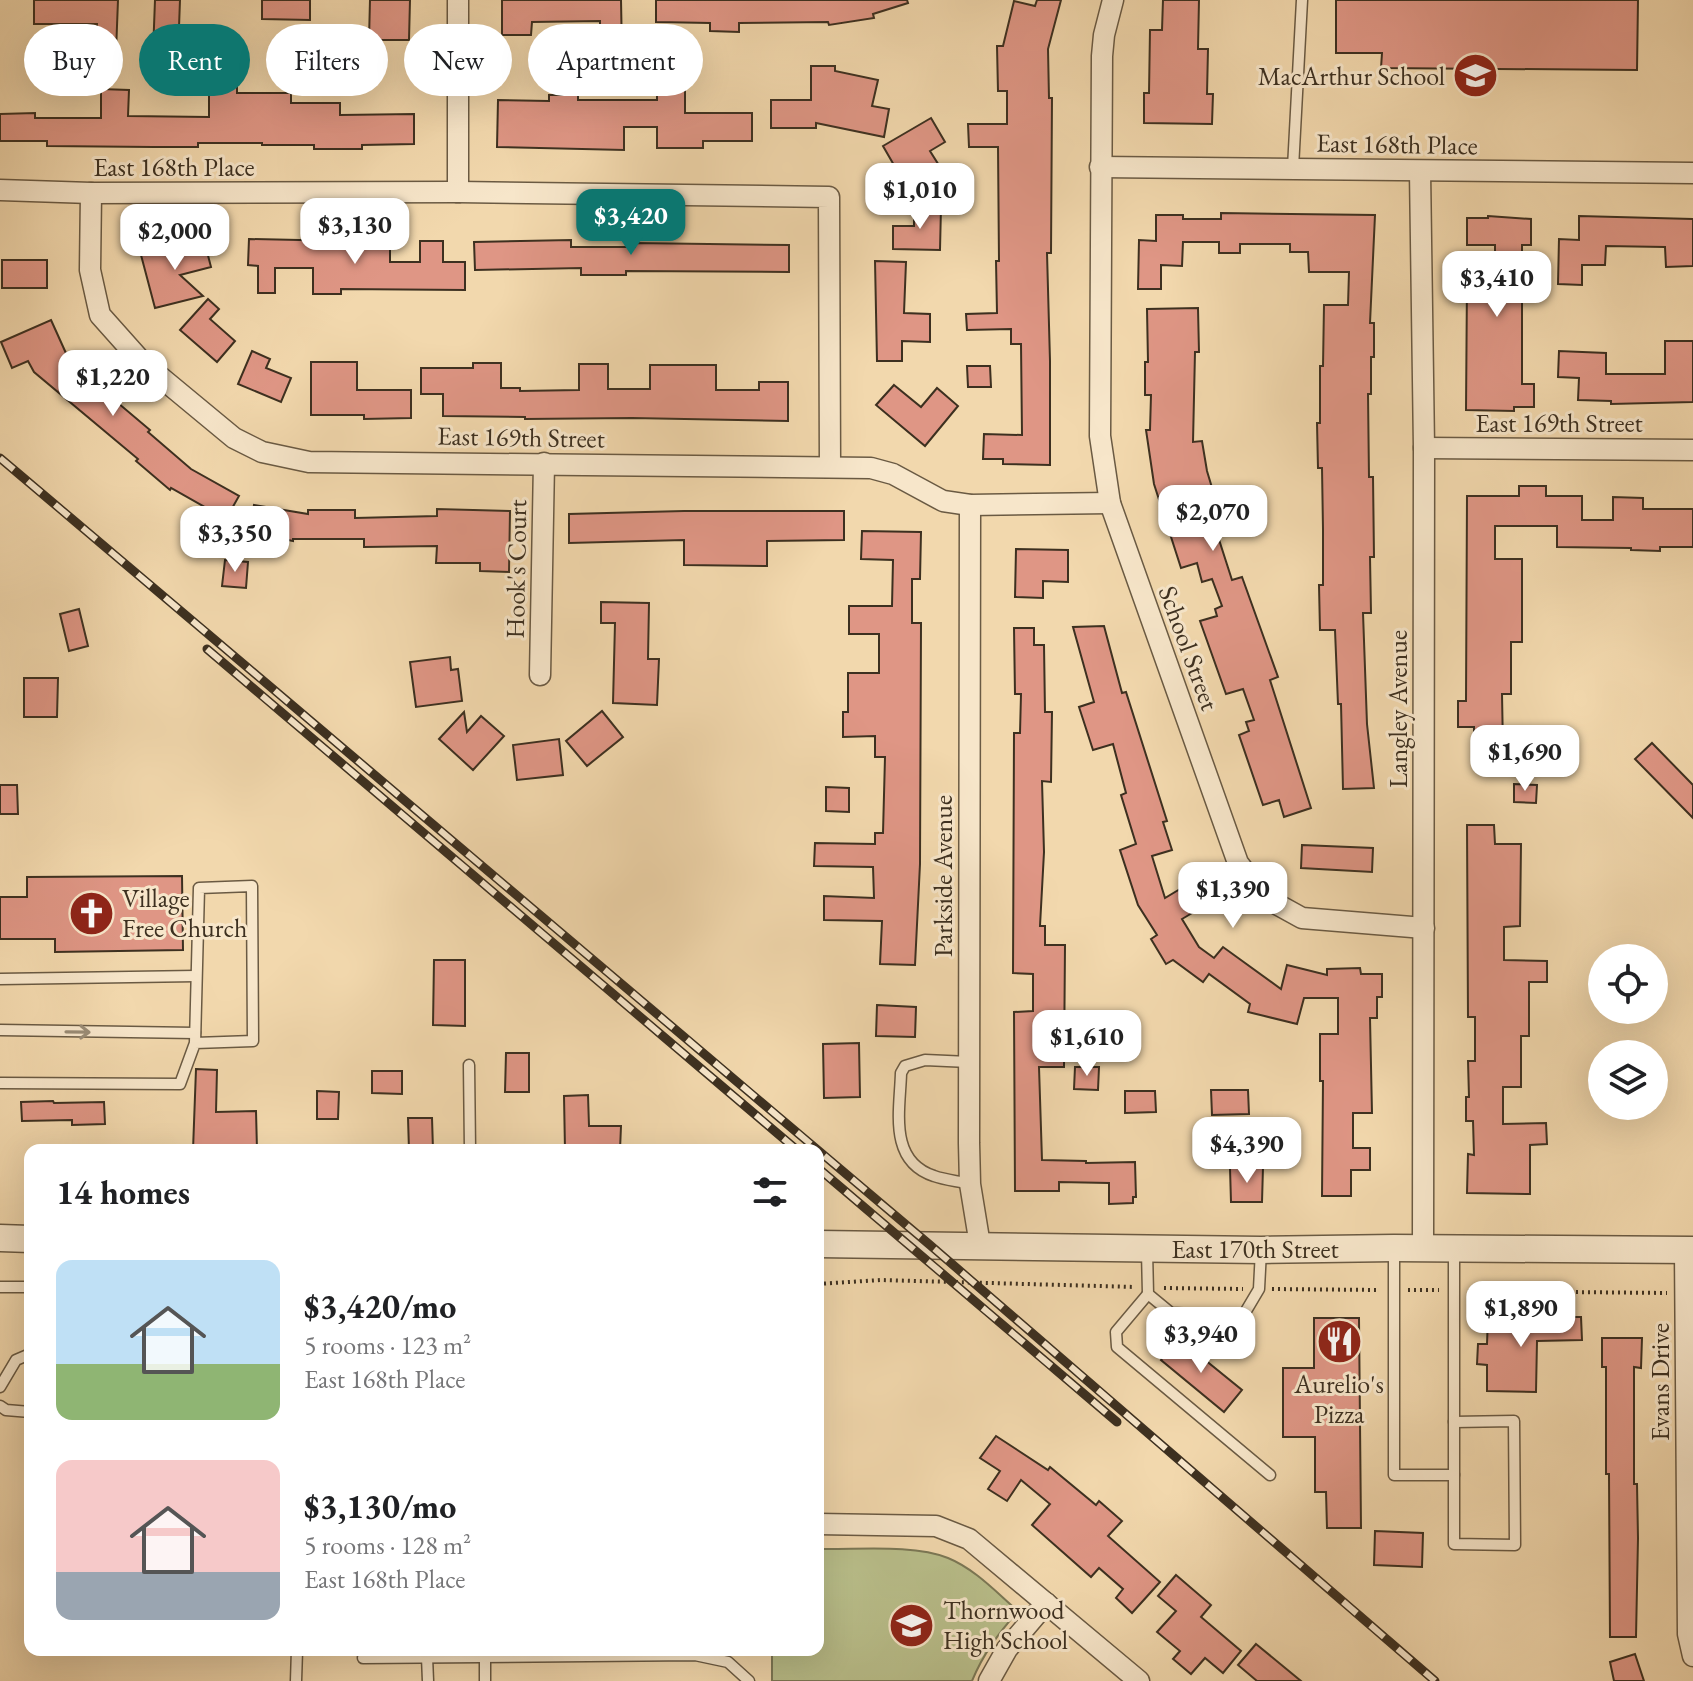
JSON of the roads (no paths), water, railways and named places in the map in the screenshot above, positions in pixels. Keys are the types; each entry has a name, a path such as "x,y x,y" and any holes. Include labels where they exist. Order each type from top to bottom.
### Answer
{"street":[{"path":"458,0 458,192"},
{"name":"School Street","path":"1113,0 1102,56 1100,167 1100,436 1110,503 1238,863 1264,897 1302,918 1424,928"},
{"name":"East 168th Place","path":"1100,167 1693,173"},
{"name":"Langley Avenue","path":"1420,171 1424,448 1423,1248"},
{"name":"East 168th Place","path":"0,190 829,197 830,466"},
{"name":"East 169th Street","path":"91,193 90,270 100,315 141,361 234,438 262,452 309,462 871,468 893,474 943,501 970,505 1110,503"},
{"name":"East 169th Street","path":"1424,448 1693,450"},
{"name":"Hook's Court","path":"540,675 544,463"},
{"name":"Parkside Avenue","path":"970,505 970,1184 980,1245"},
{"path":"0,1238 24,1239"},
{"name":"East 170th Street","path":"824,1244 1261,1250 1689,1250"},
{"name":"Evans Drive","path":"1689,1250 1688,1634 1693,1656"},
{"path":"824,1524 936,1526 953,1531 969,1539 1139,1681"},
{"path":"989,1681 1007,1649 1046,1603"}],"lane":[{"path":"1293,168 1302,0"},
{"path":"0,1030 195,1038 253,1041 252,886 199,888 195,1038 180,1084 0,1083"},
{"path":"0,979 196,976"},
{"path":"969,1062 925,1060 905,1066 901,1073 899,1140 912,1162 930,1175 970,1184"},
{"path":"469,1065 470,1144"},
{"path":"1394,1248 1394,1475 1454,1475"},
{"path":"1147,1249 1147,1290 1116,1332 1117,1347 1270,1475"},
{"path":"1454,1249 1454,1291 1454,1422 1454,1544 1515,1545 1514,1421 1454,1422"},
{"path":"1147,1290 1171,1313 1243,1316 1259,1289 1261,1250"},
{"path":"0,1287 24,1287"},
{"path":"0,1387 16,1360 24,1357"},
{"path":"0,1406 6,1410 24,1412"},
{"path":"296,1681 297,1656"},
{"path":"363,1658 590,1656"},
{"path":"700,1656 728,1662 749,1681"},
{"path":"427,1657 428,1681"},
{"path":"485,1657 485,1681"}],"railway":[{"path":"0,458 811,1144"},
{"path":"207,649 790,1144"},
{"path":"824,1155 1435,1681"},
{"path":"824,1173 1117,1422"}],"place":[{"name":"MacArthur School","path":"1476,76"},
{"name":"Village Free Church","path":"91,913"},
{"name":"Aurelio's Pizza","path":"1339,1341"},
{"name":"Thornwood High School","path":"912,1625"}]}
